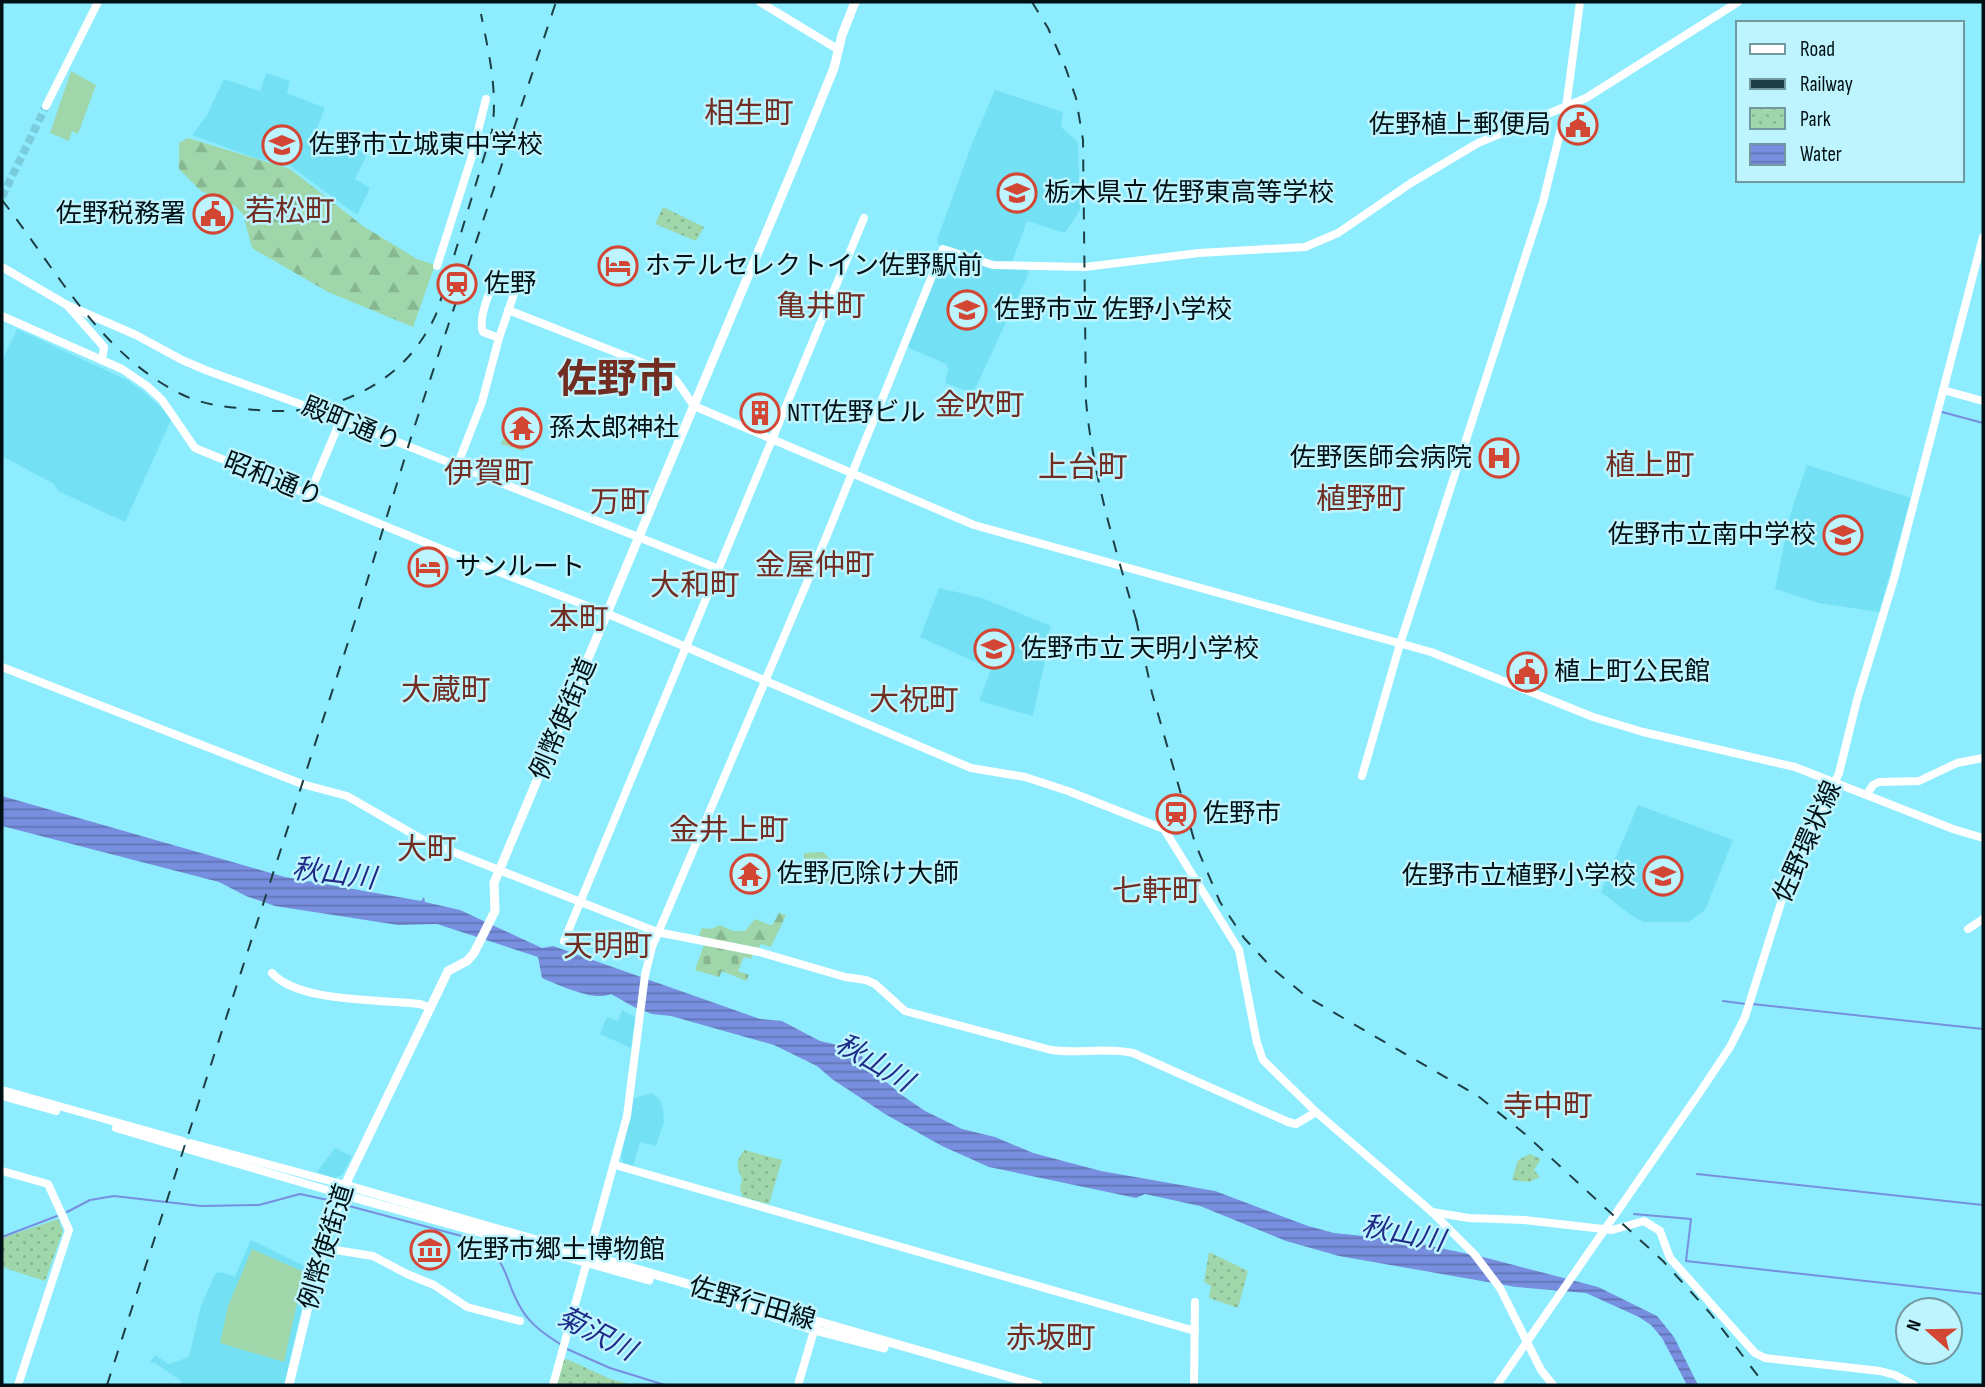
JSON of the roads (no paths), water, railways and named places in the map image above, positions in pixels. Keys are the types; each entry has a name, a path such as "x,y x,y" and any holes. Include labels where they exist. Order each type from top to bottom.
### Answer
{"main road":[{"name":"例幣使街道","path":"289,1385 323,1248 343,1190 449,971 467,961 493,916 496,906 493,887 499,871 795,164 855,2"},
{"name":"佐野行田線","path":"343,1190 1017,1385"},
{"name":"佐野行田線","path":"815,1326 1038,1385"}],"street":[{"path":"46,106 97,2"},
{"path":"760,2 839,50"},
{"path":"1362,776 1400,643 1551,174 1566,108 1580,2"},
{"path":"553,1385 615,1165 629,1105 645,975 657,932 943,249 993,265 1085,267 1199,253 1305,247 1338,233 1411,183 1478,143 1586,98 1738,2"},
{"path":"437,266 471,159 486,99"},
{"path":"564,941 864,218"},
{"name":"佐野環状線","path":"1497,1385 1664,1144 1730,1046 1745,1017 1785,890 1836,782 1894,579 1983,237"},
{"path":"2,267 67,305 104,347 102,360"},
{"path":"457,466 482,402 499,338 518,282 505,278 497,278 480,325 483,332 499,338"},
{"name":"殿町通り","path":"67,305 136,335 182,360 341,419 719,569"},
{"path":"508,310 661,370 676,380 694,406 974,525 1455,660 1573,710 1617,725 1773,760 1983,838"},
{"name":"昭和通り","path":"2,316 130,374 168,407 195,448 608,614 971,768 1029,778 1162,827 1239,950 1256,1043 1263,1060 1316,1112 1432,1212 1466,1245 1486,1268 1507,1300 1541,1370 1553,1385"},
{"path":"1943,390 1983,401"},
{"path":"309,495 341,419"},
{"path":"2,667 302,784 347,796 410,834 657,932 759,952 845,977 866,980 905,1011 1051,1050 1065,1052 1109,1049 1133,1053 1288,1122 1296,1124 1316,1112"},
{"path":"1867,794 1873,785 1879,782 1919,781 1957,763 1983,758"},
{"path":"1968,929 1983,919"},
{"path":"272,973 283,983 312,992 346,999 420,1004 431,1008"},
{"path":"2,1090 118,1126"},
{"path":"2,1096 343,1190"},
{"path":"615,1165 1195,1331"},
{"path":"2,1171 48,1184 69,1230 18,1385"},
{"path":"1432,1212 1469,1218 1524,1220 1612,1230 1644,1221 1660,1231 1670,1258 1755,1353 1765,1358 1880,1371 1914,1385"},
{"path":"323,1248 373,1256 407,1274 434,1284 467,1307 520,1321"},
{"path":"1194,1385 1195,1303"},
{"path":"798,1385 815,1326"}],"water":[{"path":"2,796 285,877 421,901 424,897 425,902 460,910 542,948 553,946 760,1019 782,1021 820,1041 855,1049 885,1081 925,1111 962,1129 995,1137 1033,1153 1101,1171 1215,1191 1334,1233 1403,1240 1487,1258 1598,1287 1657,1316 1674,1337 1698,1385 1687,1385 1662,1338 1651,1325 1586,1293 1516,1287 1339,1256 1286,1241 1200,1206 1145,1194 1136,1198 989,1167 942,1146 885,1114 817,1066 774,1045 671,1016 652,1014 611,994 595,996 567,988 542,978 538,957 437,924 398,925 275,906 246,896 219,882 2,826"}],"waterway":[{"path":"1942,412 1983,423"},
{"path":"1723,1001 1746,1004"},
{"path":"1752,1004 1983,1029"},
{"path":"1697,1174 1983,1205"},
{"name":"菊沢川","path":"67,1212 90,1200 114,1196 201,1206 259,1205 300,1194 328,1200"},
{"name":"菊沢川","path":"349,1206 473,1239 495,1255 501,1263 522,1310 530,1320 560,1344"},
{"path":"1634,1214 1691,1219 1686,1261 1983,1294"},
{"name":"菊沢川","path":"2,1237 57,1216"},
{"name":"菊沢川","path":"567,1349 610,1368 665,1385"}],"tunnel":[{"path":"2,197 46,106"}],"railway":[{"path":"107,1385 354,624 413,431 556,2"},
{"path":"1032,2 1048,28 1076,98 1083,140 1086,401 1089,430 1106,514 1138,626"},
{"path":"2,200 81,308 103,333 152,377 181,394 216,405 272,411 317,408 346,399 379,382 407,359 437,312 492,131 493,87 481,14"},
{"path":"1136,619 1152,693 1195,843 1220,902 1244,938 1273,969 1307,997 1478,1096 1525,1134 1663,1261 1710,1313 1765,1385"}],"place":[{"name":"佐野植上郵便局","path":"1578,125"},
{"name":"佐野市立城東中学校","path":"282,145"},
{"name":"栃木県立 佐野東高等学校","path":"1017,193"},
{"name":"佐野税務署","path":"213,214"},
{"name":"ホテルセレクトイン佐野駅前","path":"618,266"},
{"name":"佐野","path":"457,284"},
{"name":"佐野市立 佐野小学校","path":"967,310"},
{"name":"NTT佐野ビル","path":"760,413"},
{"name":"孫太郎神社","path":"522,428"},
{"name":"佐野医師会病院","path":"1499,458"},
{"name":"佐野市立南中学校","path":"1843,535"},
{"name":"サンルート","path":"428,567"},
{"name":"佐野市立 天明小学校","path":"994,649"},
{"name":"植上町公民館","path":"1527,672"},
{"name":"佐野市","path":"1176,814"},
{"name":"佐野厄除け大師","path":"750,874"},
{"name":"佐野市立植野小学校","path":"1663,876"},
{"name":"佐野市郷土博物館","path":"430,1250"}],"district":[{"name":"相生町","path":"749,114"},
{"name":"若松町","path":"290,212"},
{"name":"亀井町","path":"821,307"},
{"name":"佐野市","path":"617,380"},
{"name":"金吹町","path":"980,406"},
{"name":"植上町","path":"1650,466"},
{"name":"上台町","path":"1083,468"},
{"name":"伊賀町","path":"489,474"},
{"name":"植野町","path":"1361,500"},
{"name":"万町","path":"620,503"},
{"name":"金屋仲町","path":"815,566"},
{"name":"大和町","path":"695,586"},
{"name":"本町","path":"579,620"},
{"name":"大蔵町","path":"446,691"},
{"name":"大祝町","path":"914,701"},
{"name":"金井上町","path":"729,831"},
{"name":"大町","path":"427,850"},
{"name":"七軒町","path":"1157,892"},
{"name":"天明町","path":"608,947"},
{"name":"寺中町","path":"1548,1107"},
{"name":"赤坂町","path":"1051,1339"}],"water label":[{"name":"秋山川","path":"334,874"},
{"name":"秋山川","path":"874,1063"},
{"name":"秋山川","path":"1403,1234"}]}
